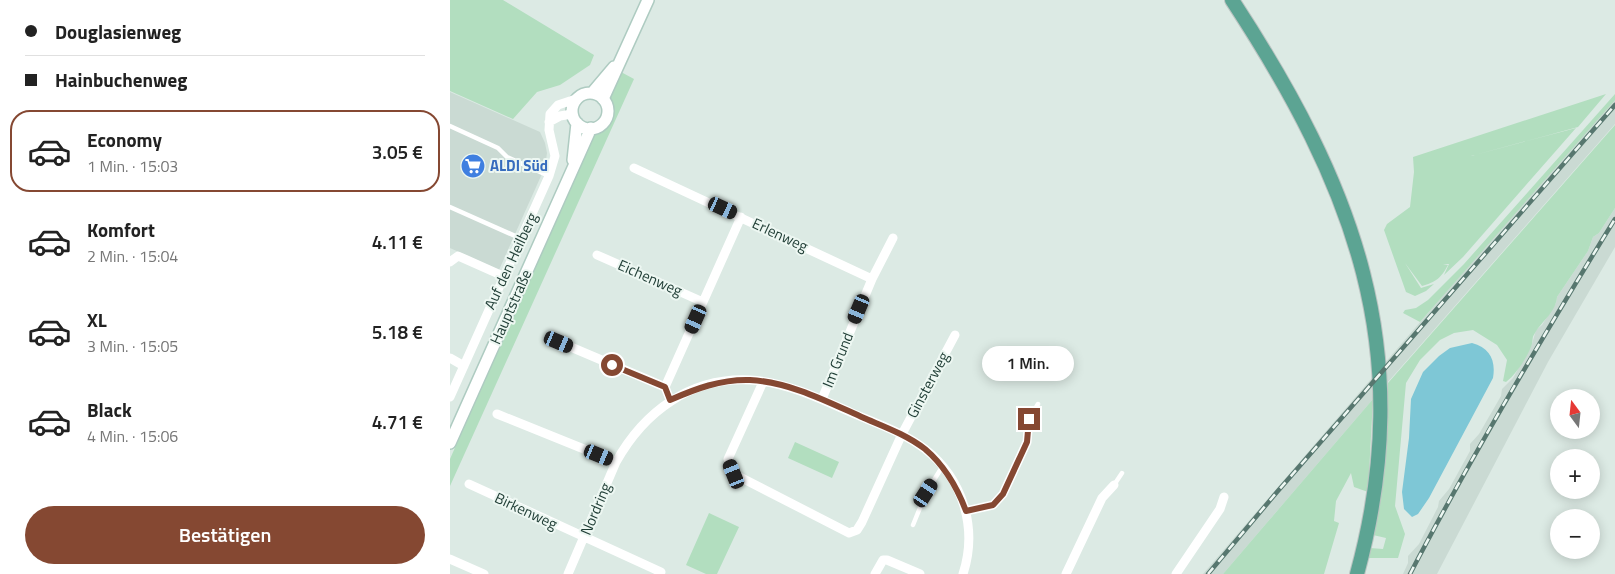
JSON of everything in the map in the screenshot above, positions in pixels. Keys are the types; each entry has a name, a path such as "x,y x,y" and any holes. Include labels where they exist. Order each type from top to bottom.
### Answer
{"main road":[{"path":"1232,0 1271,60 1319,150 1354,236 1366,281 1380,361 1381,410 1377,481 1357,574"}],"street":[{"name":"Hauptstraße","path":"450,443 591,128 598,126 606,118 607,106 603,99 648,0"},
{"name":"Hauptstraße","path":"572,172 576,99 585,94 592,93 620,60"},
{"path":"592,93 603,99"},
{"path":"549,122 553,109 576,99"},
{"path":"549,122 560,116 575,119 591,128"},
{"name":"Auf den Heilberg","path":"450,397 503,276 550,176 555,156 549,122"},
{"name":"Erlenweg","path":"634,168 872,279"},
{"path":"670,400 665,387 741,217"},
{"name":"Im Grund","path":"822,399 872,279 893,238"},
{"name":"Eichenweg","path":"597,255 703,302"},
{"path":"450,262 458,256 503,276"},
{"name":"Ginsterweg","path":"764,382 728,458 734,474 848,533 857,530 862,522 902,434 955,335"},
{"path":"559,342 665,387"},
{"path":"450,358 464,366"},
{"name":"Nordring","path":"568,574 616,462 624,447 644,422 670,400 713,384 735,381 764,382 784,386 822,399 902,434 925,449 942,467 958,490 966,511 970,537 963,574"},
{"path":"497,414 616,462"},
{"path":"966,511 993,505 1003,494 1027,442 1029,419"},
{"name":"Birkenweg","path":"469,484 661,572 660,574"},
{"path":"1066,574 1102,498 1114,485"},
{"path":"1176,574 1220,509 1224,497"},
{"path":"450,559 484,574"},
{"path":"875,574 879,564 887,560 920,574"}],"lane":[{"path":"450,126 498,148 507,157 550,176"},
{"path":"450,207 522,239"},
{"path":"1029,419 1038,404"},
{"path":"913,524 926,493 942,467"},
{"path":"1114,485 1122,473"}],"shaded area":[{"path":"450,92 540,132 545,143 547,153 545,167 499,270 450,248"},
{"path":"1615,96 1615,124 1373,399 1223,574 1203,574"},
{"path":"1615,208 1615,247 1548,362 1437,574 1403,574 1408,563 1408,556 1419,544 1438,507 1439,501 1449,489 1470,451 1470,444 1479,434 1501,396 1502,389 1513,378 1532,344 1536,330 1542,325 1556,303 1557,297 1588,251 1593,237 1599,233"}],"green space":[{"path":"450,0 503,0 594,55 590,65 560,85 537,92 513,119 450,91"},
{"path":"621,72 634,79 450,486 450,459 594,132 605,123 609,116 608,97"},
{"path":"1606,94 1578,127 1471,156 1576,128 1463,257 1444,275 1449,264 1443,264 1448,265 1438,279 1422,286 1405,263 1421,288 1434,284 1426,291 1415,296 1406,292 1384,230 1387,224 1410,207 1414,172 1413,157"},
{"path":"1615,94 1615,100 1420,322 1403,313 1405,310 1416,308 1428,300 1464,264"},
{"path":"1615,125 1615,208 1599,233 1593,237 1588,251 1557,297 1551,312 1534,334 1530,349 1518,370 1506,382 1503,381 1507,360 1497,345 1473,330 1454,333 1440,340 1420,360 1406,383 1395,506 1405,534 1398,558 1367,558 1370,548 1383,549 1386,538 1373,535 1384,464 1388,383"},
{"path":"1373,399 1368,492 1354,487 1351,473 1336,501 1334,521 1339,523 1324,574 1223,574"},
{"path":"795,442 839,462 832,478 788,458"},
{"path":"709,513 739,527 717,574 706,574 686,565"}],"water":[{"path":"1472,343 1483,348 1490,356 1494,366 1493,378 1429,498 1418,514 1412,517 1404,509 1402,492 1409,438 1411,399 1423,372 1439,356 1450,348"}],"railway":[{"path":"1208,574 1277,492 1615,105"},
{"path":"1410,574 1458,484 1509,395 1615,219"}],"place":[{"name":"ALDI Süd","path":"473,166"}],"route":[{"path":"612,365 665,387 670,400 706,386 750,380 784,386 822,399 902,434 925,449 948,473 958,490 966,511 993,505 1003,494 1027,442 1029,419"}]}
